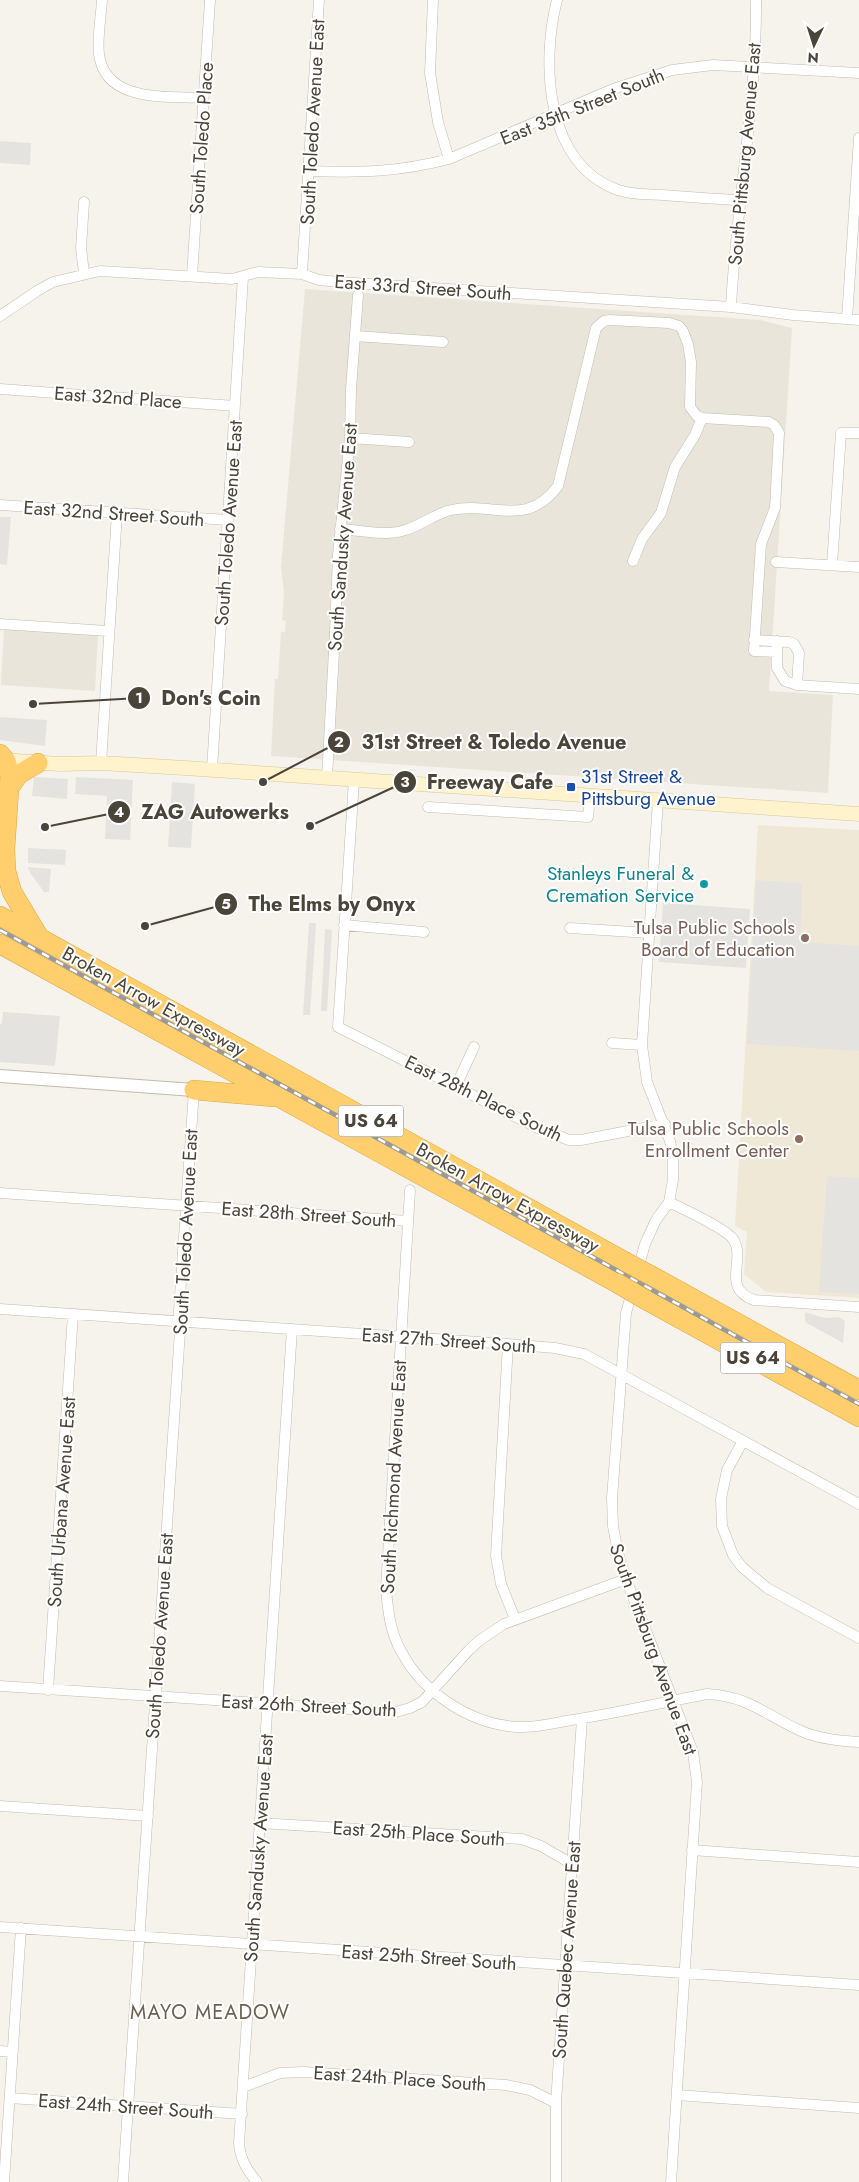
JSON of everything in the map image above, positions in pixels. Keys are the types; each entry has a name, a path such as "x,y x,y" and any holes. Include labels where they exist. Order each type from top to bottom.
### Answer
{"highway":[{"path":"1,756 9,768 5,850 6,871 12,892 41,939"},
{"path":"9,788 18,775 38,763"},
{"name":"Broken Arrow Expressway","path":"0,916 859,1390"},
{"name":"Broken Arrow Expressway","path":"0,944 859,1417"},
{"path":"194,1090 244,1096 277,1097"}],"main road":[{"path":"1,756 61,755 101,762"},
{"path":"1,756 38,763 101,762 859,814"}],"street":[{"path":"102,0 99,56 108,74 120,87 141,94 203,98"},
{"name":"South Toledo Place","path":"192,276 210,0"},
{"name":"South Toledo Avenue East","path":"302,274 319,0"},
{"path":"433,0 430,73 438,122 449,159"},
{"path":"557,0 553,16 549,52 549,72 555,114 569,149 582,167 592,176 617,190 629,193 739,200"},
{"name":"South Pittsburg Avenue East","path":"731,307 739,200 752,101 756,0"},
{"name":"East 35th Street South","path":"309,171 384,172 427,165 449,159 613,89 672,70 713,65 859,73"},
{"path":"847,319 857,197 859,138"},
{"path":"84,202 81,248 84,273"},
{"name":"East 33rd Street South","path":"0,316 53,282 84,273 114,271 232,279 258,272 302,274 319,280 339,282 731,307 794,316 859,320"},
{"name":"South Toledo Avenue East","path":"212,769 243,277"},
{"name":"South Sandusky Avenue East","path":"326,778 340,529 350,438 358,295"},
{"path":"340,529 403,531 450,510 462,508 512,512 534,508 542,503 558,486 596,328 604,321 610,320 669,323 679,326 688,344 691,362 690,407 697,416 702,418 764,421 774,425 779,433 776,508 761,544 754,640 754,651 776,652"},
{"path":"355,336 443,342"},
{"name":"East 32nd Place","path":"0,389 235,406"},
{"path":"633,561 642,539 661,513 675,468 695,435 702,418"},
{"path":"832,565 841,433 859,433"},
{"path":"350,438 409,442"},
{"name":"East 32nd Street South","path":"0,505 228,520"},
{"path":"101,762 117,513"},
{"path":"776,562 859,567"},
{"path":"0,624 108,631"},
{"path":"754,640 789,642 797,648 799,653 797,685"},
{"path":"777,641 777,668 786,681 797,685 859,689"},
{"path":"354,780 344,925 424,932"},
{"path":"428,807 588,817 590,796"},
{"name":"South Pittsburg Avenue East","path":"658,800 642,1045 647,1082 665,1124 673,1158 673,1180 669,1202 656,1220 645,1244 626,1313 612,1517 614,1536 626,1579 674,1700 693,1752 696,1770 697,1793 671,2182"},
{"name":"East 28th Place South","path":"344,925 338,1027 538,1128 569,1140 593,1139 665,1124"},
{"path":"570,928 649,933"},
{"path":"612,1043 642,1045"},
{"path":"456,1086 474,1047"},
{"path":"0,1076 194,1090"},
{"name":"South Toledo Avenue East","path":"123,2182 194,1090"},
{"name":"South Richmond Avenue East","path":"410,1190 386,1589 392,1630 401,1651 432,1691"},
{"name":"East 28th Street South","path":"0,1193 408,1221"},
{"path":"669,1202 724,1232 734,1240 737,1249 736,1282 744,1296 754,1300 859,1307"},
{"name":"East 27th Street South","path":"0,1309 508,1344 555,1348 584,1354 621,1372 859,1504"},
{"name":"South Urbana Avenue East","path":"48,1690 73,1314"},
{"name":"South Sandusky Avenue East","path":"258,2182 246,2168 241,2157 239,2143 292,1329"},
{"path":"508,1344 496,1556 501,1584 515,1619"},
{"path":"743,1441 727,1470 721,1499 722,1526 733,1555 742,1567 767,1588 859,1638"},
{"name":"East 26th Street South","path":"0,1686 396,1712 422,1702 480,1640 515,1619 626,1579"},
{"path":"432,1691 468,1714 517,1727 582,1719 707,1694 726,1695 743,1700 800,1731 828,1739 859,1742"},
{"name":"South Quebec Avenue East","path":"556,2182 556,2103 582,1719"},
{"path":"0,1806 148,1816"},
{"name":"East 25th Place South","path":"260,1822 522,1839 541,1846 572,1864"},
{"path":"692,1850 859,1862"},
{"name":"East 25th Street South","path":"0,1927 859,1985"},
{"path":"3,2177 21,1928"},
{"path":"0,2051 13,2052"},
{"name":"East 24th Place South","path":"243,2087 280,2073 304,2072 512,2086 530,2090 556,2103"},
{"path":"677,2095 859,2108"},
{"name":"East 24th Street South","path":"10,2098 242,2114"},
{"path":"556,2168 566,2182"}],"shaded area":[{"path":"0,141 31,143 30,165 0,163"},
{"path":"305,289 760,320 792,328 769,691 833,695 828,793 271,756 275,679 278,679 281,632 285,632 286,621 282,620 284,593 281,567"},
{"path":"0,517 11,517 7,565 0,564"},
{"path":"4,629 98,635 95,691 1,685"},
{"path":"0,717 47,720 45,746 0,740"},
{"path":"34,777 68,779 67,799 32,796"},
{"path":"76,777 133,780 130,840 105,839 107,796 75,794"},
{"path":"172,782 195,784 191,848 168,847"},
{"path":"758,825 859,830 859,1298 766,1292 744,1274 747,1232 735,1226"},
{"path":"28,848 66,850 65,865 28,863"},
{"path":"28,867 51,869 49,892 44,892"},
{"path":"756,880 800,883 802,888 800,942 859,946 859,1051 747,1044"},
{"path":"663,903 750,909 746,968 659,962"},
{"path":"309,923 316,923 310,1015 303,1015"},
{"path":"325,929 332,930 327,1011 321,1011"},
{"path":"3,1012 60,1016 55,1066 0,1062 0,1024 2,1024"},
{"path":"827,1176 859,1178 859,1294 819,1292"},
{"path":"805,1312 825,1318 839,1317 845,1321 843,1343 805,1322"}],"railway":[{"path":"0,930 859,1404"}],"place":[{"name":"Don's Coin","path":"33,704"},
{"name":"31st Street & Toledo Avenue","path":"263,782"},
{"name":"31st Street & Pittsburg Avenue","path":"571,787"},
{"name":"Freeway Cafe","path":"310,826"},
{"name":"ZAG Autowerks","path":"45,827"},
{"name":"Stanleys Funeral & Cremation Service","path":"704,884"},
{"name":"The Elms by Onyx","path":"145,926"},
{"name":"Tulsa Public Schools Board of Education","path":"805,938"},
{"name":"Tulsa Public Schools Enrollment Center","path":"799,1139"}],"district":[{"name":"MAYO MEADOW","path":"210,2012"}]}
